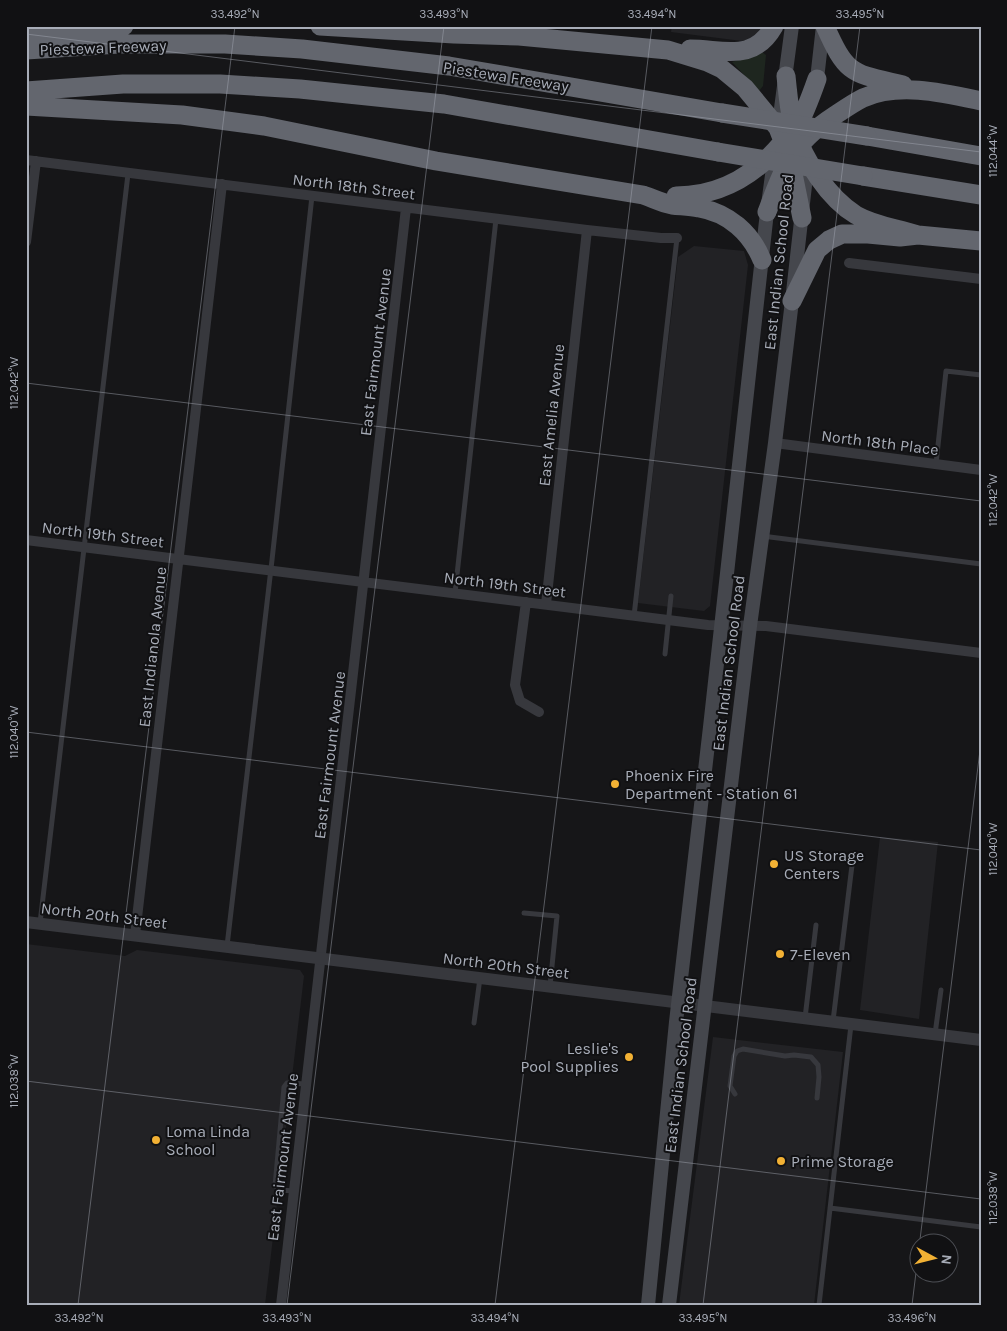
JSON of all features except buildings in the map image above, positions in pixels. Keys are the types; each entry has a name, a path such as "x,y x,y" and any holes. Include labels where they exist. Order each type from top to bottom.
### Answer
{"highway":[{"path":"26,36 76,29 124,26"},
{"path":"320,26 519,36 668,50 700,49 722,52 740,52 751,48 760,43 774,26"},
{"path":"824,26 839,56 847,66 858,74 923,91 981,101"},
{"name":"Piestewa Freeway","path":"26,50 119,44 215,44 302,49 449,66 981,156"},
{"path":"668,50 707,62 734,78 757,101 793,143 827,189 843,206 868,221 899,228 918,235"},
{"path":"786,76 802,218"},
{"path":"767,212 817,79"},
{"path":"26,91 123,84 220,84 300,88 444,104 718,152 981,195"},
{"path":"642,195 690,196 705,194 727,187 864,98 891,91 923,91"},
{"path":"26,106 182,114 264,126 444,162 642,195 672,204 712,210 722,215 738,225 752,241 762,260"},
{"path":"792,301 817,250 829,240 842,234 855,233 900,237 918,235 981,241"}],"main road":[{"path":"786,76 792,26"},
{"path":"817,79 824,26"},
{"name":"East Indian School Road","path":"648,1305 678,1002 722,625 767,212"},
{"name":"East Indian School Road","path":"669,1305 750,626 775,443 802,218"}],"street":[{"name":"North 18th Street","path":"31,161 587,230 678,238"},
{"path":"26,242 31,161"},
{"name":"East Indianola Avenue","path":"134,935 222,184"},
{"name":"East Fairmount Avenue","path":"280,1305 406,208"},
{"name":"East Amelia Avenue","path":"546,604 587,230"},
{"path":"849,262 981,279"},
{"name":"North 18th Place","path":"775,443 981,470"},
{"name":"North 19th Street","path":"26,540 634,616 722,625 775,628 981,653"},
{"path":"526,602 515,685 520,701 539,712"},
{"name":"North 20th Street","path":"26,922 981,1040"}],"lane":[{"path":"40,924 128,174"},
{"path":"227,946 312,196"},
{"path":"455,593 496,219"},
{"path":"634,616 678,238"},
{"path":"936,464 946,371 981,375"},
{"path":"762,536 981,564"},
{"path":"665,654 672,596"},
{"path":"833,1021 853,857"},
{"path":"524,913 557,916 550,987"},
{"path":"805,1018 816,925"},
{"path":"474,1022 480,978"},
{"path":"935,1034 941,990"},
{"path":"819,1305 852,1024"},
{"path":"735,1094 730,1086 734,1056 737,1051 743,1049 785,1056 811,1057 818,1065 817,1098"},
{"path":"294,1192 277,1189 275,1186 284,1087 287,1083 306,1084"},
{"path":"830,1208 981,1227"}],"shaded area":[{"path":"672,26 769,26 760,37 742,41 671,32"},
{"path":"762,52 766,55 763,86 759,91 732,62"},
{"path":"694,246 744,251 748,265 710,606 704,611 638,603 678,257"},
{"path":"880,837 938,842 919,1019 860,1010"},
{"name":"Loma Linda School","path":"26,944 125,956 137,950 300,970 304,976 265,1305 26,1305"},
{"path":"713,1037 843,1052 814,1305 679,1305"}],"place":[{"name":"Phoenix Fire Department - Station 61","path":"615,784"},
{"name":"US Storage Centers","path":"774,864"},
{"name":"7-Eleven","path":"780,954"},
{"name":"Leslie's Pool Supplies","path":"629,1057"},
{"name":"Loma Linda School","path":"156,1140"},
{"name":"Prime Storage","path":"781,1161"}]}
